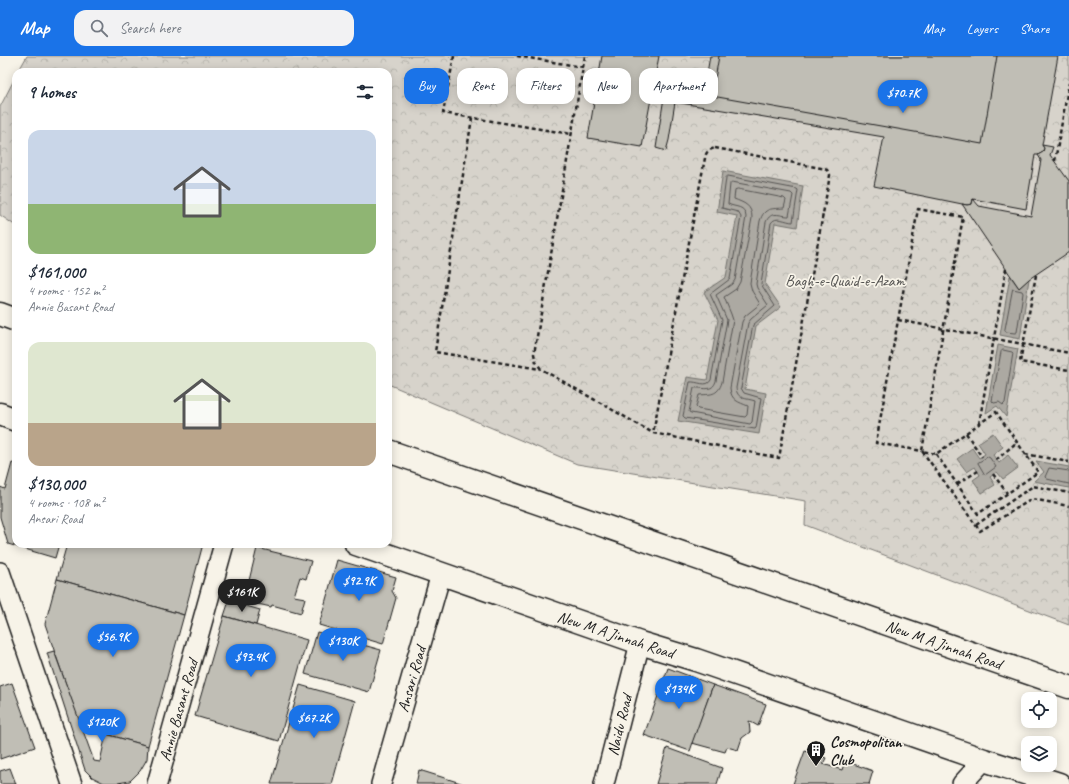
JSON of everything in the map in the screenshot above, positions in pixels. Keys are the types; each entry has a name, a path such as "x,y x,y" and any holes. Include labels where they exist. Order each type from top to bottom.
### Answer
{"main road":[{"path":"0,314 12,318"},
{"path":"0,414 12,418"},
{"name":"New M A Jinnah Road","path":"392,451 1069,687"},
{"name":"New M A Jinnah Road","path":"367,548 640,644 696,660 984,760 1059,784"}],"street":[{"name":"Annie Basant Road","path":"157,784 223,548"},
{"path":"0,572 72,784"},
{"name":"Ansari Road","path":"381,784 441,574"},
{"name":"Naidu Road","path":"604,784 640,644"},
{"path":"962,784 984,760"}],"path":[{"path":"454,56 443,113 571,134"},
{"path":"517,56 583,67"},
{"path":"541,369 536,362 534,354 585,56"},
{"path":"1055,161 1069,83"},
{"path":"472,118 435,352 541,369 653,432 779,458 830,175 827,170 715,148 709,150 706,154 653,432"},
{"path":"936,454 996,412 1038,472 978,514 936,454 922,451 876,443 918,208 963,217 922,451 980,531 1032,499 1069,506"},
{"path":"979,424 1006,269"},
{"path":"1036,275 1020,362 1069,370"},
{"path":"898,320 1069,353"},
{"path":"966,433 982,456"},
{"path":"996,460 1016,442"},
{"path":"1025,454 1069,462"},
{"path":"957,484 978,471"},
{"path":"993,474 1007,494"},
{"path":"976,526 1033,486 1069,493"}],"green space":[{"name":"Bagh-e-Quaid-e-Azam","path":"27,56 1069,56 1069,625 805,525 806,501 577,464 392,386 392,68 20,68"},
{"path":"12,84 12,223 0,215 0,107"}],"water":[{"path":"723,171 803,186 797,227 775,223 765,284 781,307 756,326 745,389 766,393 759,434 678,421 687,377 707,380 718,320 704,292 726,277 737,216 717,212"},
{"path":"1010,276 1019,288 1029,279 1020,339 1000,335"},
{"path":"998,345 1018,349 1006,417 997,406 986,413"},
{"path":"993,433 1003,447 993,455 999,463 1008,455 1018,468 1003,479 997,472 990,477 995,485 982,493 973,480 980,475 975,467 967,472 957,459 972,448 979,458 985,454 978,443"},
{"path":"1036,461 1069,467 1069,488 1034,481 1044,472"}],"building":[{"path":"602,56 659,56 657,68 639,68 639,104 650,104 642,147 588,138 594,104 631,104 631,68 600,68"},
{"path":"710,56 1058,56 1042,145 1044,148 1043,152 1035,155 1026,209 973,199 972,204 967,205 874,186 884,137 687,104 718,104 718,68 708,68"},
{"path":"719,56 997,56 982,144 718,97 717,68"},
{"path":"663,104 675,104 666,151 656,148"},
{"path":"1042,145 1053,147 1050,155 1069,181 1069,252 1029,279 1019,288 962,204 972,204 973,199 979,206 1031,216 1041,160 1038,155 1043,152 1044,148"},
{"path":"12,463 12,545 8,544 0,517 0,487 5,489"},
{"path":"21,548 58,548 55,558"},
{"path":"66,548 202,548 184,615 57,579"},
{"path":"257,548 311,561 306,579 300,577 294,596 305,598 301,613 272,605 271,607 244,601"},
{"path":"337,560 396,577 392,591 396,598 383,644 319,625"},
{"path":"57,579 184,615 148,746 102,733 78,719 45,624"},
{"path":"229,601 260,610 256,625 224,616"},
{"path":"224,616 307,640 279,741 195,716"},
{"path":"317,632 381,650 369,692 305,674"},
{"path":"54,651 94,761 100,762 106,734 148,746 147,759 140,771 130,781 104,783 92,777 85,770 47,653"},
{"path":"668,668 713,685 690,751 644,735"},
{"path":"12,683 35,747 0,759 0,687"},
{"path":"300,685 355,701 332,784 271,784"},
{"path":"713,685 766,704 758,726 749,721 750,732 742,738 738,750 727,747 725,752 692,743"},
{"path":"667,748 722,768 717,784 656,784"},
{"name":"Cosmopolitan Club","path":"805,751 826,758 823,764 842,770 845,761 873,771 869,784 793,784"},
{"path":"10,768 16,784 0,784 0,771"},
{"path":"419,770 464,784 416,784"}],"place":[{"name":"Cosmopolitan Club","path":"816,767"}]}
